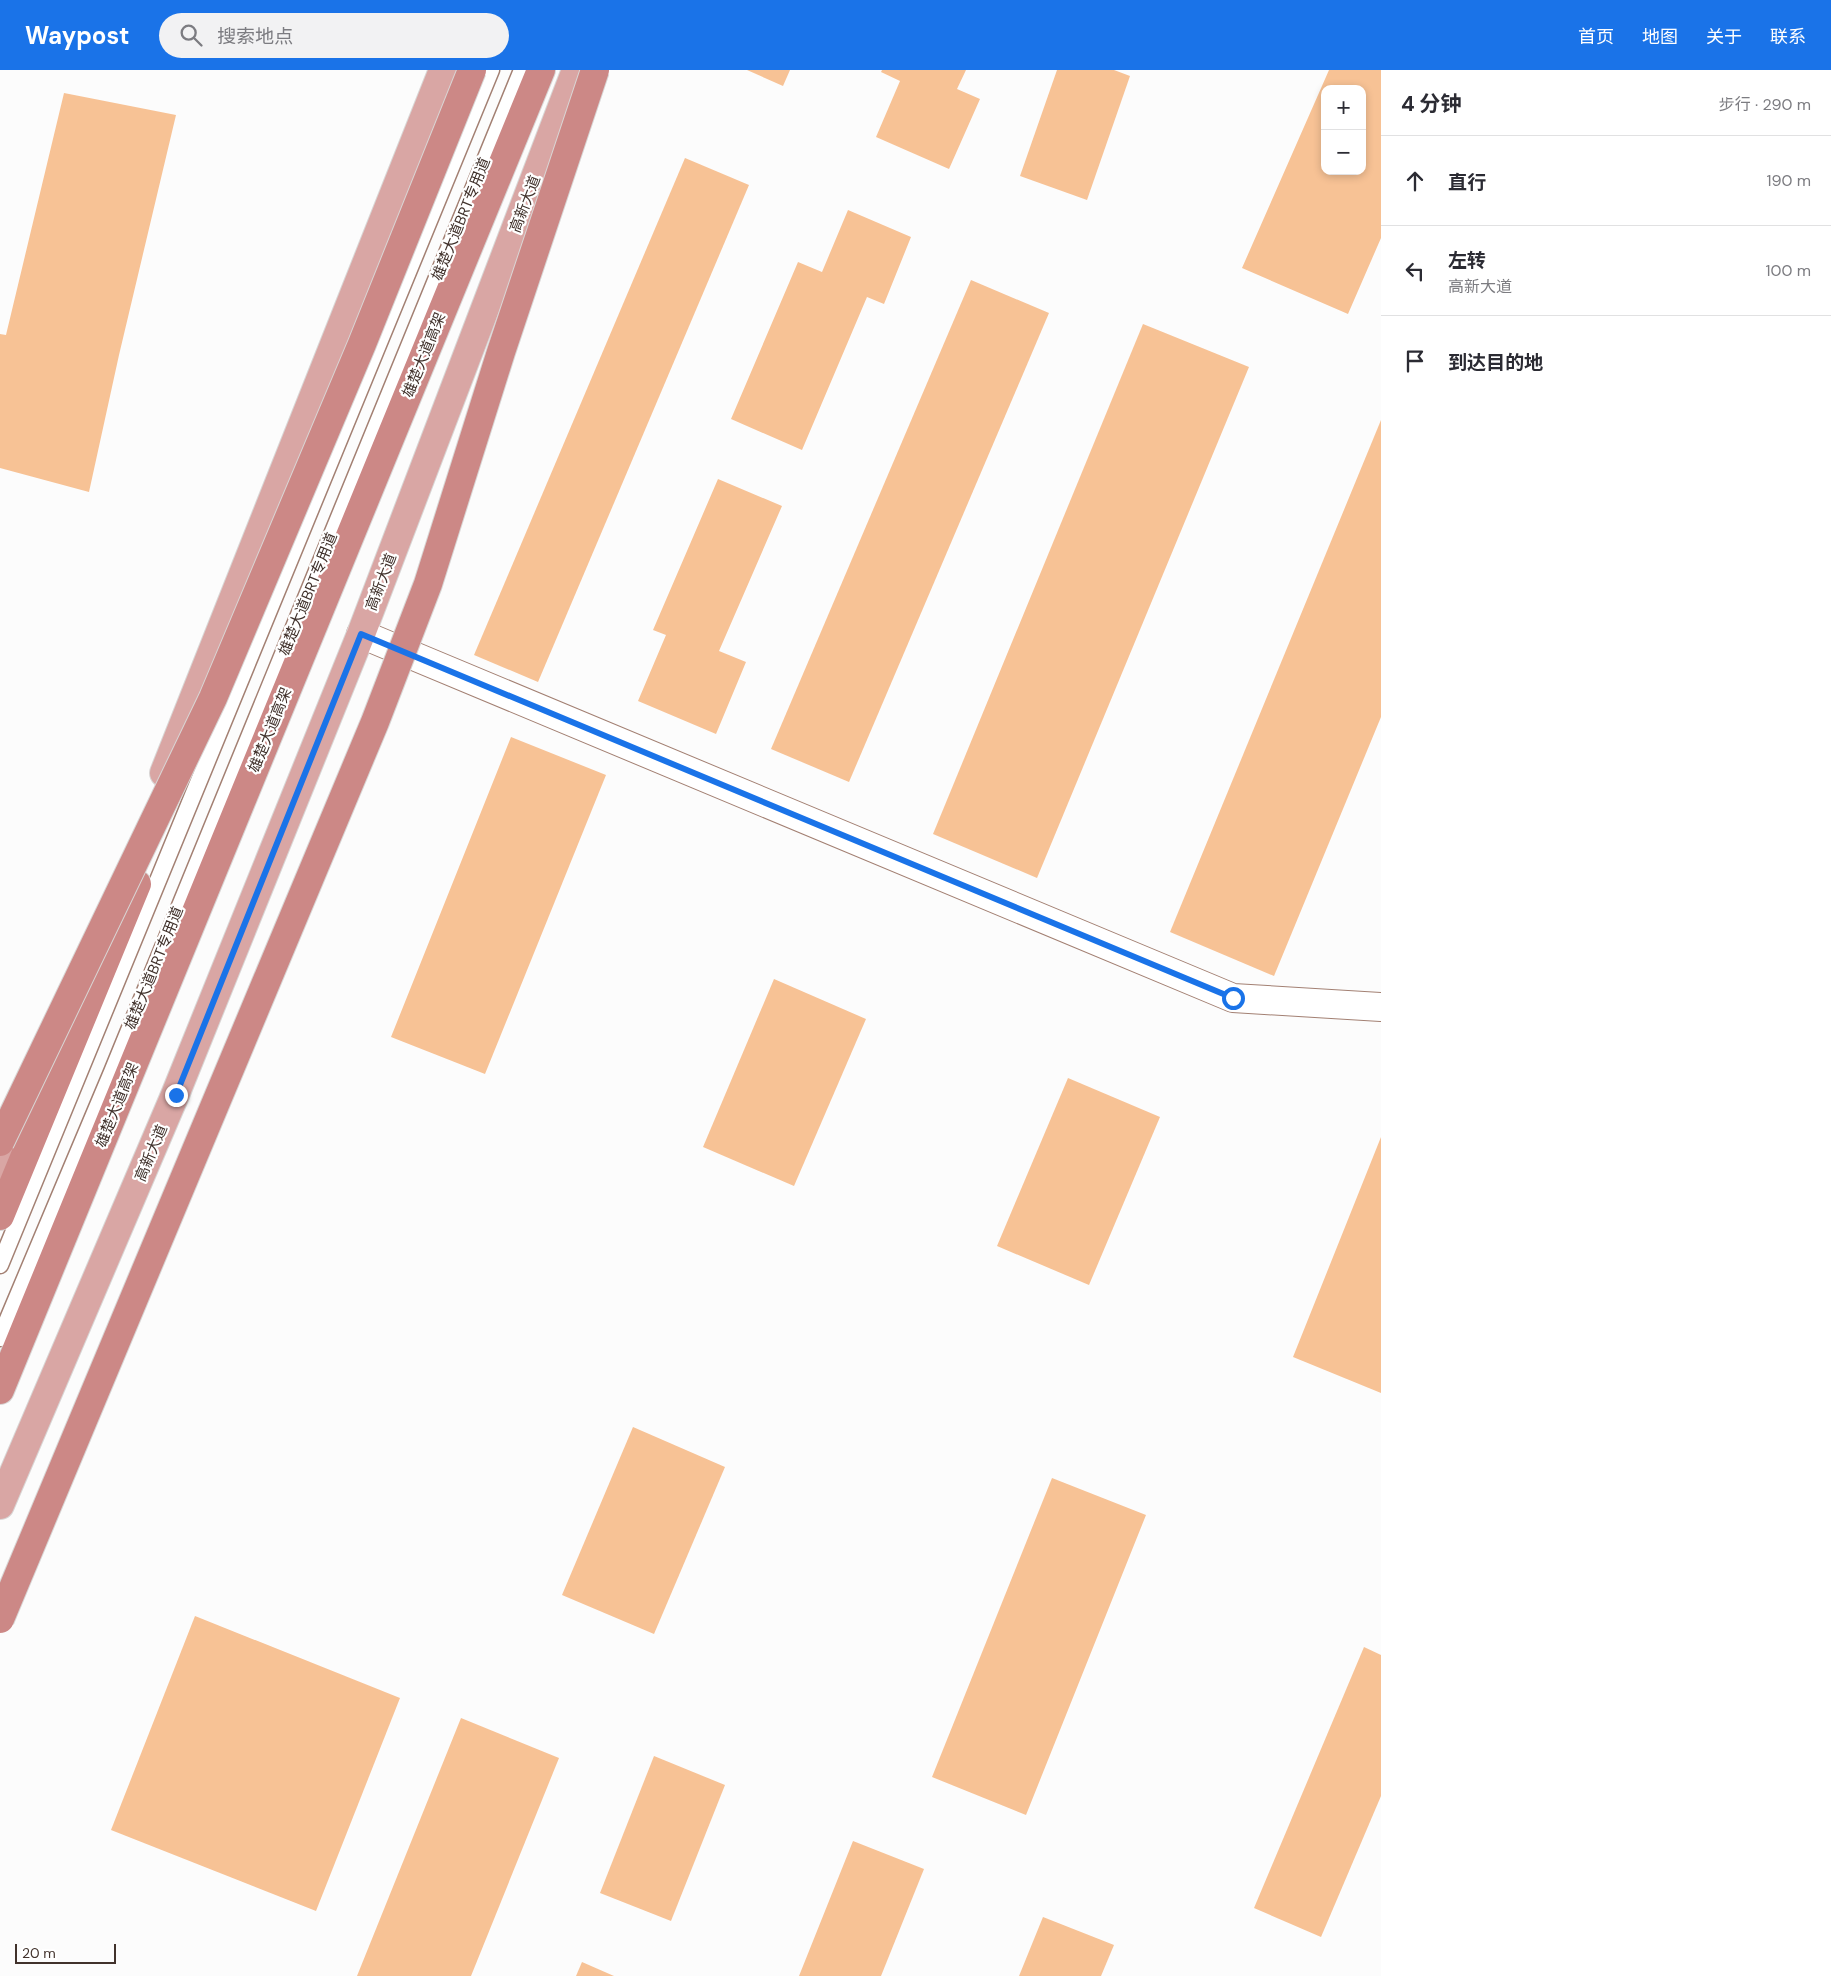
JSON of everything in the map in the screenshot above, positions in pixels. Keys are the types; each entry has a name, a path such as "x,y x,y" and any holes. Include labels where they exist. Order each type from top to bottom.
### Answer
{"highway":[{"path":"0,1216 213,698 362,344 472,70"},
{"name":"雄楚大道高架","path":"0,1390 541,70"},
{"path":"0,1619 337,814 421,602 595,70"},
{"path":"0,1142 213,698"},
{"path":"0,1405 46,1281"}],"main road":[{"path":"0,1173 198,692 443,70"},
{"name":"高新大道","path":"0,1505 176,1095 361,634 576,70"}],"street":[{"path":"361,634 1233,998 1381,1007"}],"lane":[{"name":"雄楚大道BRT专用道","path":"0,1265 491,70"},
{"name":"雄楚大道BRT专用道","path":"0,1338 112,1072 522,70"}],"building":[{"path":"747,70 790,70 783,86"},
{"path":"882,70 966,70 957,89 980,99 949,169 876,137 900,81 881,72"},
{"path":"1057,70 1114,70 1130,76 1087,200 1020,176"},
{"path":"1329,70 1381,70 1381,238 1348,314 1242,268 1321,88 1321,175 1366,175 1366,85 1322,85"},
{"path":"64,93 176,115 119,355 89,492 0,468 0,334 6,335"},
{"path":"685,158 749,185 538,682 474,655"},
{"path":"848,210 911,237 884,304 867,297 802,450 731,419 798,262 822,272"},
{"path":"971,280 1049,313 849,782 771,749"},
{"path":"1143,324 1249,367 1037,878 933,834"},
{"path":"1381,420 1381,717 1274,976 1170,932"},
{"path":"718,479 782,506 719,651 746,662 716,734 638,701 666,635 653,630"},
{"path":"511,737 606,775 485,1074 391,1037"},
{"path":"774,979 866,1019 794,1186 703,1147"},
{"path":"1068,1078 1160,1117 1089,1285 997,1246"},
{"path":"1381,1137 1381,1393 1293,1357"},
{"path":"633,1427 725,1467 654,1634 562,1595"},
{"path":"1052,1478 1146,1515 1026,1815 932,1777"},
{"path":"195,1616 400,1698 316,1911 111,1830"},
{"path":"1364,1647 1381,1655 1381,1796 1321,1937 1254,1908"},
{"path":"461,1718 559,1758 471,1976 357,1976"},
{"path":"654,1756 725,1785 671,1921 600,1893"},
{"path":"853,1841 924,1869 881,1976 799,1976"},
{"path":"1043,1917 1114,1945 1101,1976 1019,1976"},
{"path":"582,1962 614,1976 576,1976"}],"route":[{"path":"176,1095 361,634 1233,998"}]}
